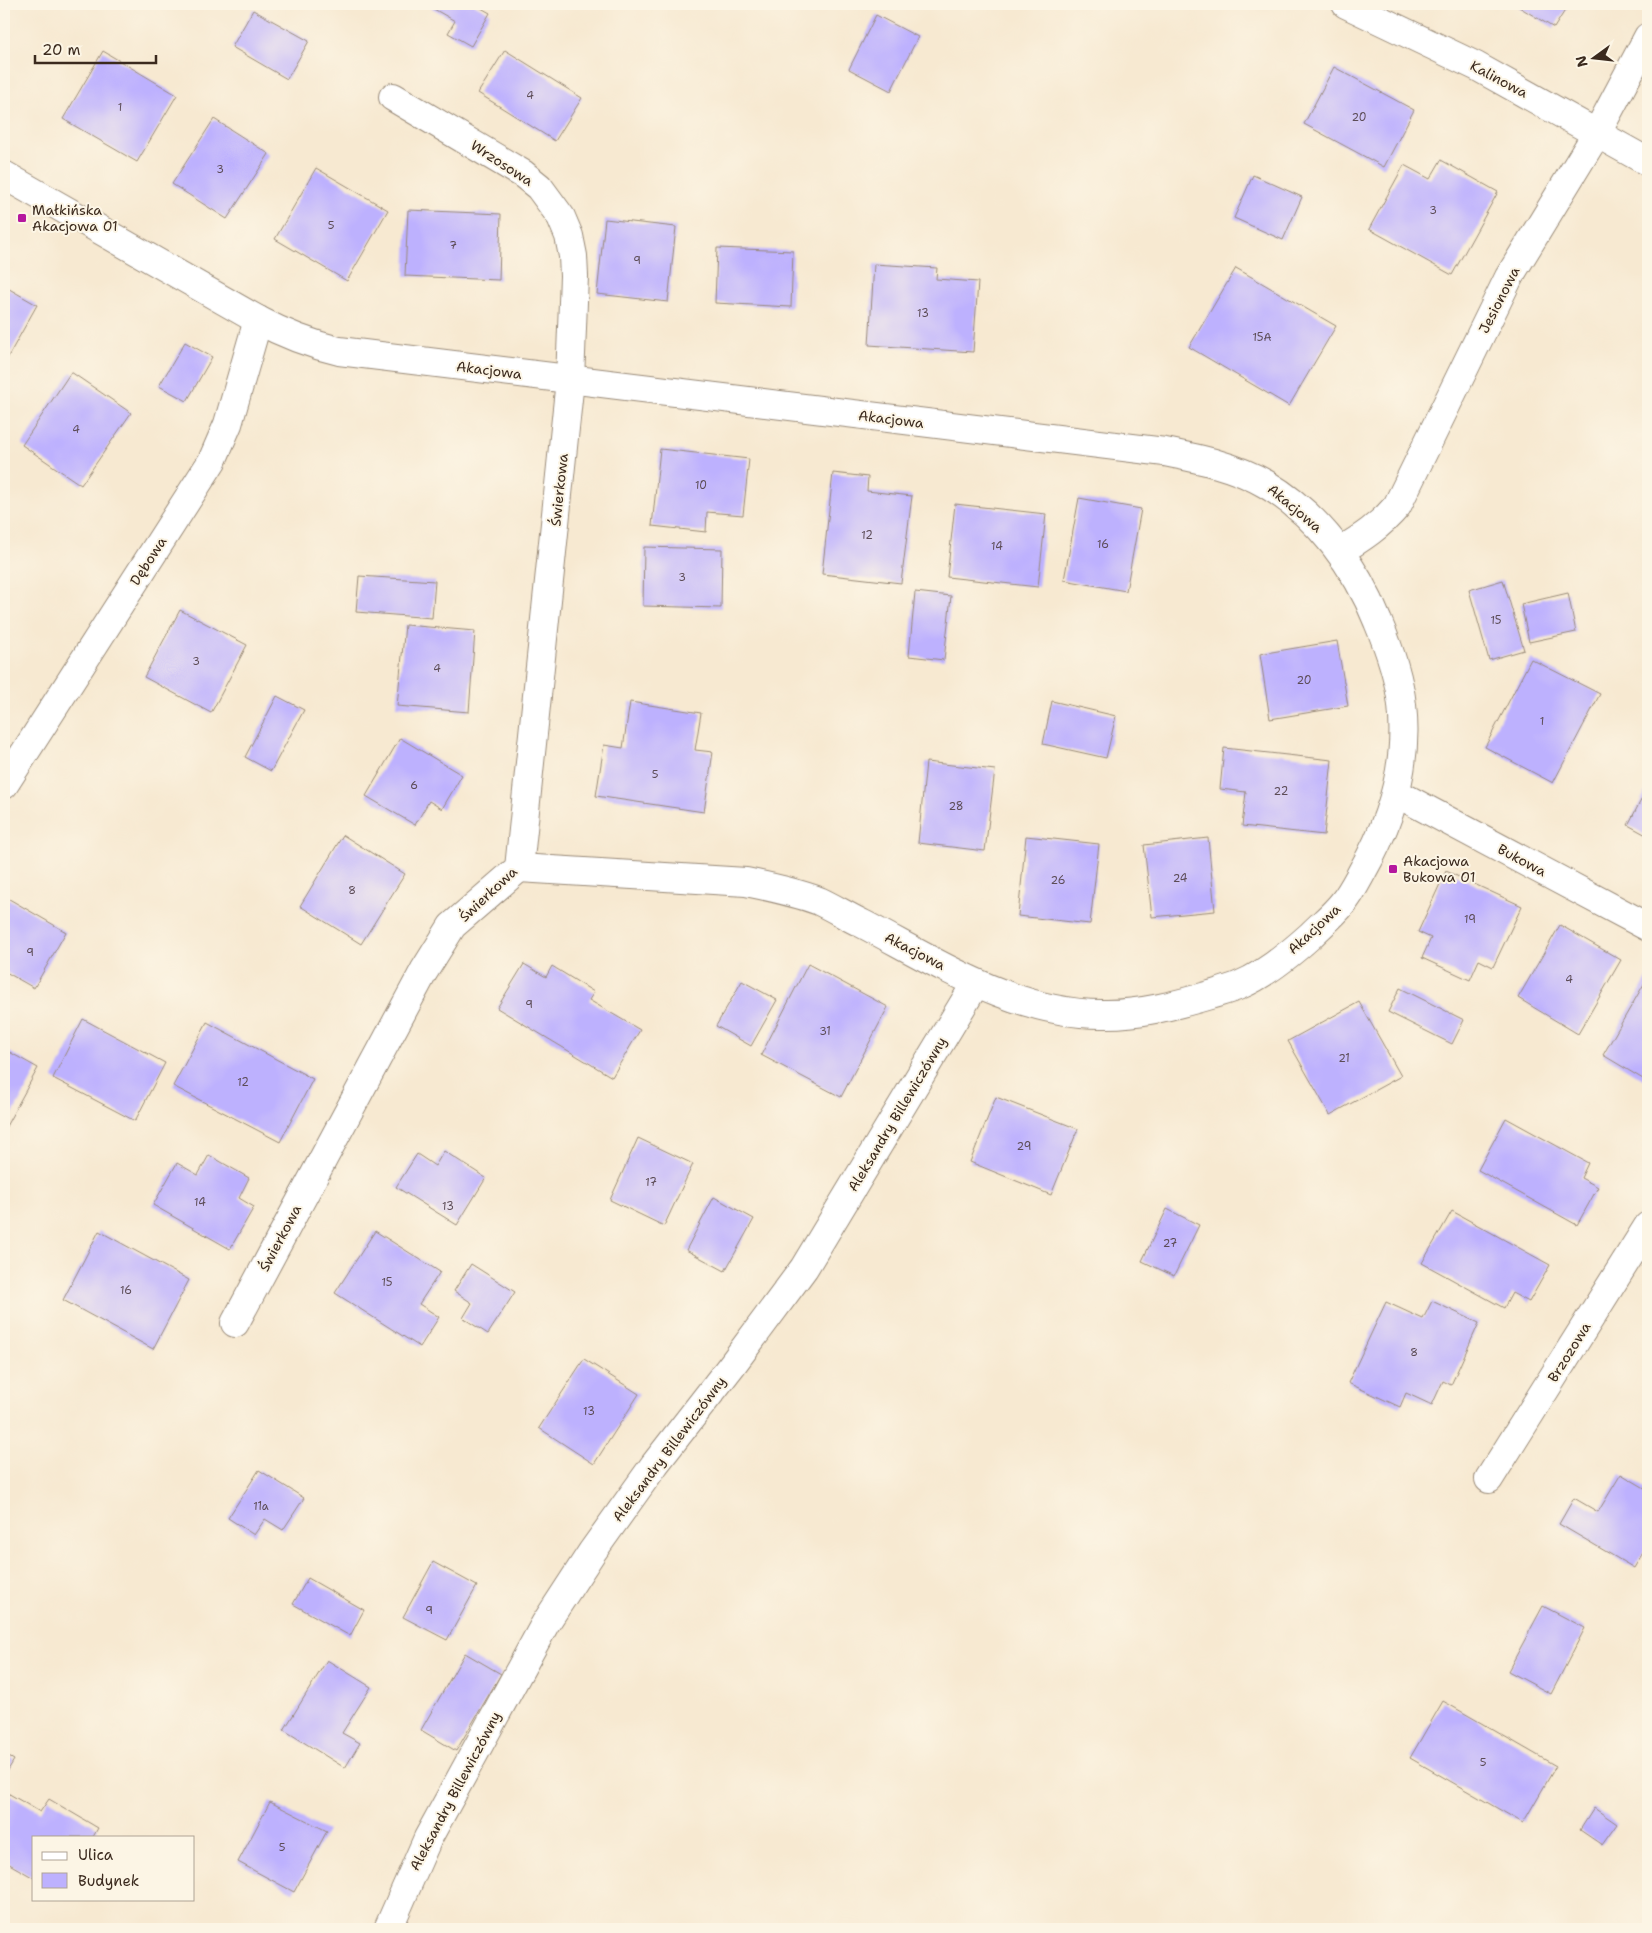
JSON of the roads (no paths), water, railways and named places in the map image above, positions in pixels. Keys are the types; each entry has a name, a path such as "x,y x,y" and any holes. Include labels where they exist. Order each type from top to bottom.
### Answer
{"street":[{"name":"Kalinowa","path":"1346,4 1476,66 1648,162"},
{"name":"Jesionowa","path":"1340,551 1366,536 1383,523 1397,506 1510,277 1597,133 1648,36"},
{"name":"Wrzosowa","path":"393,97 522,174 539,187 561,217 569,236 573,256 570,380"},
{"name":"Akacjowa","path":"4,175 258,320 291,336 339,351 1155,451 1207,460 1236,470 1265,483 1293,503 1320,528 1340,551 1357,576 1372,606 1394,665 1402,705 1403,746 1396,793 1386,825 1372,854 1342,905 1293,951 1272,967 1240,985 1187,1002 1147,1011 1108,1014 1083,1014 1056,1009 1017,998 976,983 820,902 783,889 746,882 519,868"},
{"name":"Dębowa","path":"4,785 212,462 228,424 258,320"},
{"name":"Świerkowa","path":"235,1323 424,970 452,926 519,868 570,380"},
{"name":"Bukowa","path":"1396,793 1648,927"},
{"name":"Aleksandry Billewiczówny","path":"388,1929 428,1838 545,1624 592,1552 655,1464 804,1268 976,983"},
{"name":"Brzozowa","path":"1489,1479 1648,1226"}],"place":[{"name":"Małkińska Akacjowa 01","path":"22,218"},
{"name":"Akacjowa Bukowa 01","path":"1393,869"}]}
